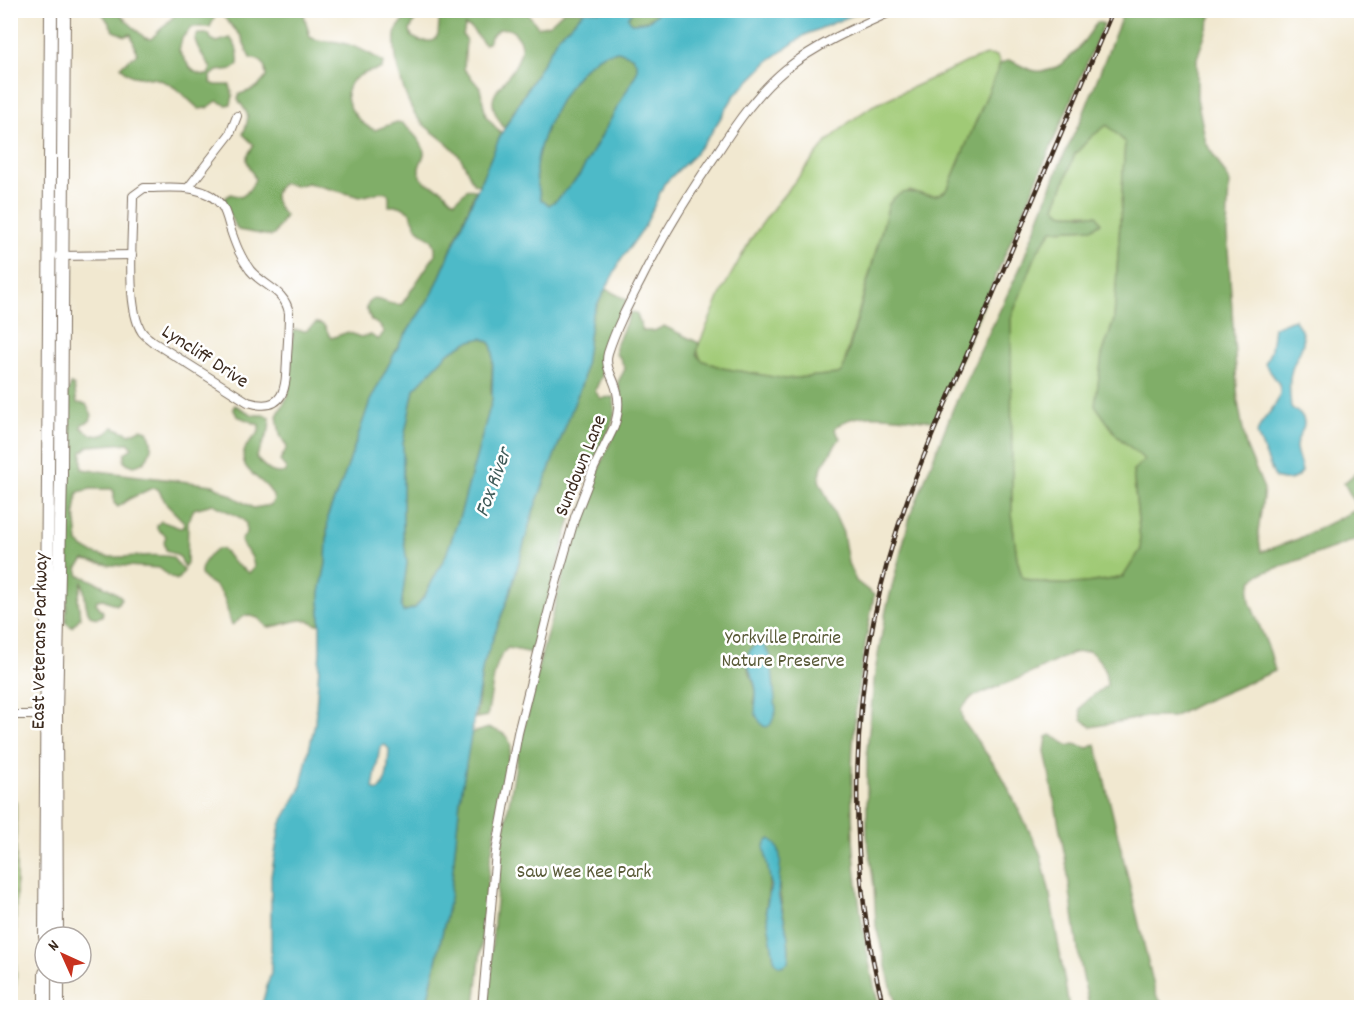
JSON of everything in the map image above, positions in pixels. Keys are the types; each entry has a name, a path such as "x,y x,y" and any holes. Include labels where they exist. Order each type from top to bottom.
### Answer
{"main road":[{"path":"51,10 56,256"},
{"path":"56,256 64,10"},
{"name":"East Veterans Parkway","path":"56,256 49,337 51,715 57,925"},
{"name":"East Veterans Parkway","path":"45,925 51,715 59,644 61,346 56,256"},
{"path":"45,985 45,1008"},
{"path":"58,985 58,1008"}],"street":[{"name":"Sundown Lane","path":"482,1008 496,852 507,781 535,661 567,545 581,501 617,417 618,394 607,368 607,360 616,332 660,242 686,198 740,118 762,92 786,69 810,52 844,32 894,10"},
{"path":"188,188 230,134 237,116"},
{"name":"Lyncliff Drive","path":"144,188 188,188 211,195 223,208 242,259 252,273 282,295 287,304 289,313 287,379 284,392 277,401 270,406 248,402 153,342 143,333 133,308 132,255 133,196 144,188"},
{"path":"56,256 132,255"},
{"path":"10,715 51,715"}],"green space":[{"path":"101,11 116,11 145,38 151,39 179,11 303,11 310,37 350,45 383,62 382,68 361,75 348,88 349,105 360,120 375,130 397,122 402,123 416,137 424,150 419,168 420,177 425,182 443,190 453,200 455,201 468,189 476,190 433,293 400,343 370,401 328,515 326,564 320,593 320,624 305,620 267,627 258,618 246,615 232,625 222,595 216,587 203,578 201,572 208,557 217,549 223,550 249,573 254,568 252,558 241,541 246,533 246,523 241,518 213,504 194,509 188,521 187,563 184,567 180,557 166,550 164,542 166,536 157,529 157,525 161,521 180,528 184,527 184,522 167,505 158,489 152,488 118,507 114,503 112,489 91,489 78,492 75,512 78,543 88,551 111,557 160,555 172,557 184,571 177,580 159,568 110,565 84,560 77,568 79,576 101,585 122,598 117,605 103,599 97,600 96,603 103,612 102,616 96,618 91,616 86,606 82,582 78,599 80,618 72,627 66,623 68,557 66,505 69,471 67,395 71,384 74,386 77,403 86,404 92,415 90,421 82,424 81,427 85,431 98,436 106,434 113,427 130,434 141,429 147,431 151,442 148,457 134,466 124,462 125,453 132,448 129,443 89,446 82,452 82,469 213,485 253,508 271,505 274,499 271,492 244,463 243,456 246,447 259,432 259,425 237,416 233,408 235,405 253,415 265,415 270,418 269,430 256,458 273,472 286,472 286,468 280,461 287,447 280,435 277,416 288,396 293,332 295,330 306,331 316,323 324,326 331,338 348,332 360,337 371,335 378,340 384,332 371,320 366,308 371,299 402,304 435,255 432,240 418,229 409,211 400,206 389,206 389,196 381,192 360,197 308,183 295,186 283,183 276,191 275,199 285,216 274,235 238,230 223,204 225,198 231,194 241,197 249,190 255,179 247,161 247,156 254,145 243,134 248,116 238,100 239,94 261,84 266,77 263,63 250,58 241,36 220,13 216,14 210,27 192,27 182,38 179,51 193,71 208,75 211,68 196,43 195,39 198,34 209,34 211,39 217,42 230,38 238,54 238,65 233,69 217,71 210,77 211,83 216,85 230,85 233,96 231,104 226,105 217,101 207,108 199,109 166,82 133,76 125,71 121,66 137,54 131,34 125,36 114,31"},
{"path":"414,11 416,18 410,30 412,37 420,41 433,41 438,35 440,11 526,11 538,27 550,24 564,11 585,11 558,37 504,128 497,117 493,100 519,58 521,49 519,40 512,31 502,29 484,44 471,28 465,26 464,69 480,88 486,116 501,134 479,185 474,184 462,159 452,148 421,122 405,93 396,56 395,32 410,12"},
{"path":"633,11 659,11 646,21 630,23 628,17"},
{"path":"1124,11 1213,11 1197,58 1197,98 1206,143 1229,180 1227,233 1238,402 1246,446 1264,489 1258,533 1261,552 1298,539 1358,509 1344,483 1358,471 1361,472 1361,538 1260,574 1252,581 1249,592 1250,602 1275,671 1173,717 1146,717 1091,727 1082,719 1080,709 1087,700 1107,685 1102,666 1089,651 1073,653 972,697 961,709 963,721 1001,774 1040,853 1049,889 1069,1007 896,1007 876,926 874,886 867,835 867,750 875,672 886,610 910,517 954,406 1020,268 1059,166 1083,115","holes":["1107,125 1125,142 1114,320 1102,355 1095,405 1117,436 1145,460 1133,470 1141,549 1123,577 1072,584 1033,581 1022,577 1012,519 1011,318 1038,250 1052,230 1093,228 1101,223 1097,215 1061,213 1055,207 1075,154 1091,137"]},
{"path":"1097,22 1104,24 934,421 869,416 846,421 836,427 835,430 840,438 822,466 819,480 843,533 848,563 856,581 874,595 856,702 852,790 859,900 879,1007 486,1008 501,848 519,748 575,531 621,417 622,399 618,382 625,369 616,354 616,346 630,313 637,315 643,331 654,331 664,326 699,343 697,354 701,360 722,368 785,379 838,374 845,364 889,204 896,196 903,193 934,195 941,194 948,188 1000,64 1009,60 1036,71 1055,68 1080,47","holes":["763,645 771,657 754,704 755,689 747,659","770,878 779,882 787,931 788,962 774,959 766,909"]},
{"path":"618,51 632,56 637,64 637,72 579,176 558,199 549,205 541,201 536,168 550,120 569,88 591,62 604,54"},
{"path":"986,55 997,56 1000,64 948,188 935,195 909,191 889,204 842,371 838,374 785,379 722,368 701,360 697,349 722,291 751,239 826,143 872,106"},
{"path":"1107,125 1125,142 1114,320 1102,355 1117,436 1146,460 1133,471 1141,549 1124,577 1086,583 1046,583 1022,577 1017,558 1012,519 1011,318 1038,250 1052,230 1093,228 1087,213 1061,213 1055,207 1075,154 1091,137"},
{"path":"606,289 627,300 601,360 602,375 595,391 600,398 614,397 615,412 611,426 587,474 573,511 532,653 508,648 503,653 496,670 487,716 476,718 483,665 510,593 533,512 583,380 592,315"},
{"path":"482,338 491,343 493,353 492,400 461,512 446,555 425,595 415,608 403,612 401,607 407,563 403,533 403,443 414,389 448,353 467,342"},
{"path":"489,728 506,736 511,747 490,861 475,1007 426,1008 450,898 460,800 471,733"},
{"path":"1051,735 1069,746 1074,744 1088,748 1096,744 1156,995 1165,1007 1089,1007 1079,957 1066,862 1045,751 1047,737"},
{"path":"11,795 16,802 16,984 11,994"}],"water":[{"name":"Fox River","path":"585,11 633,11 628,17 631,23 640,23 647,21 659,11 862,11 805,35 771,59 734,96 710,135 693,156 664,184 645,226 621,260 592,315 583,380 533,512 510,593 483,665 460,800 450,898 426,1007 261,1007 271,973 271,876 280,825 300,790 315,723 320,651 320,593 326,564 328,515 370,401 400,343 433,293 501,134 558,37","holes":["618,51 632,56 637,64 637,72 579,176 558,199 549,205 541,200 536,168 550,120 569,88 591,62 604,54","482,338 491,343 493,353 492,400 461,512 446,555 425,595 415,608 403,612 401,607 407,563 403,533 403,443 414,389 448,353 467,342","385,745 389,749 386,777 378,791 373,788 380,747"]},
{"path":"1294,319 1303,335 1302,347 1293,365 1290,381 1291,407 1304,420 1296,444 1302,472 1293,479 1283,480 1275,478 1257,434 1262,422 1275,405 1280,392 1278,382 1265,364 1271,350 1274,327"},
{"path":"757,643 763,644 771,657 776,711 771,724 767,727 763,726 755,712 755,684 747,661 751,649"},
{"path":"771,839 779,852 778,890 789,945 788,962 783,966 778,965 774,959 766,909 771,885 764,846"}],"railway":[{"path":"884,1008 871,950 862,890 858,829 861,707 869,646 881,587 897,530 928,445 1113,10"}],"park label":[{"name":"Yorkville Prairie Nature Preserve","path":"783,648"},
{"name":"Saw Wee Kee Park","path":"584,870"}]}
